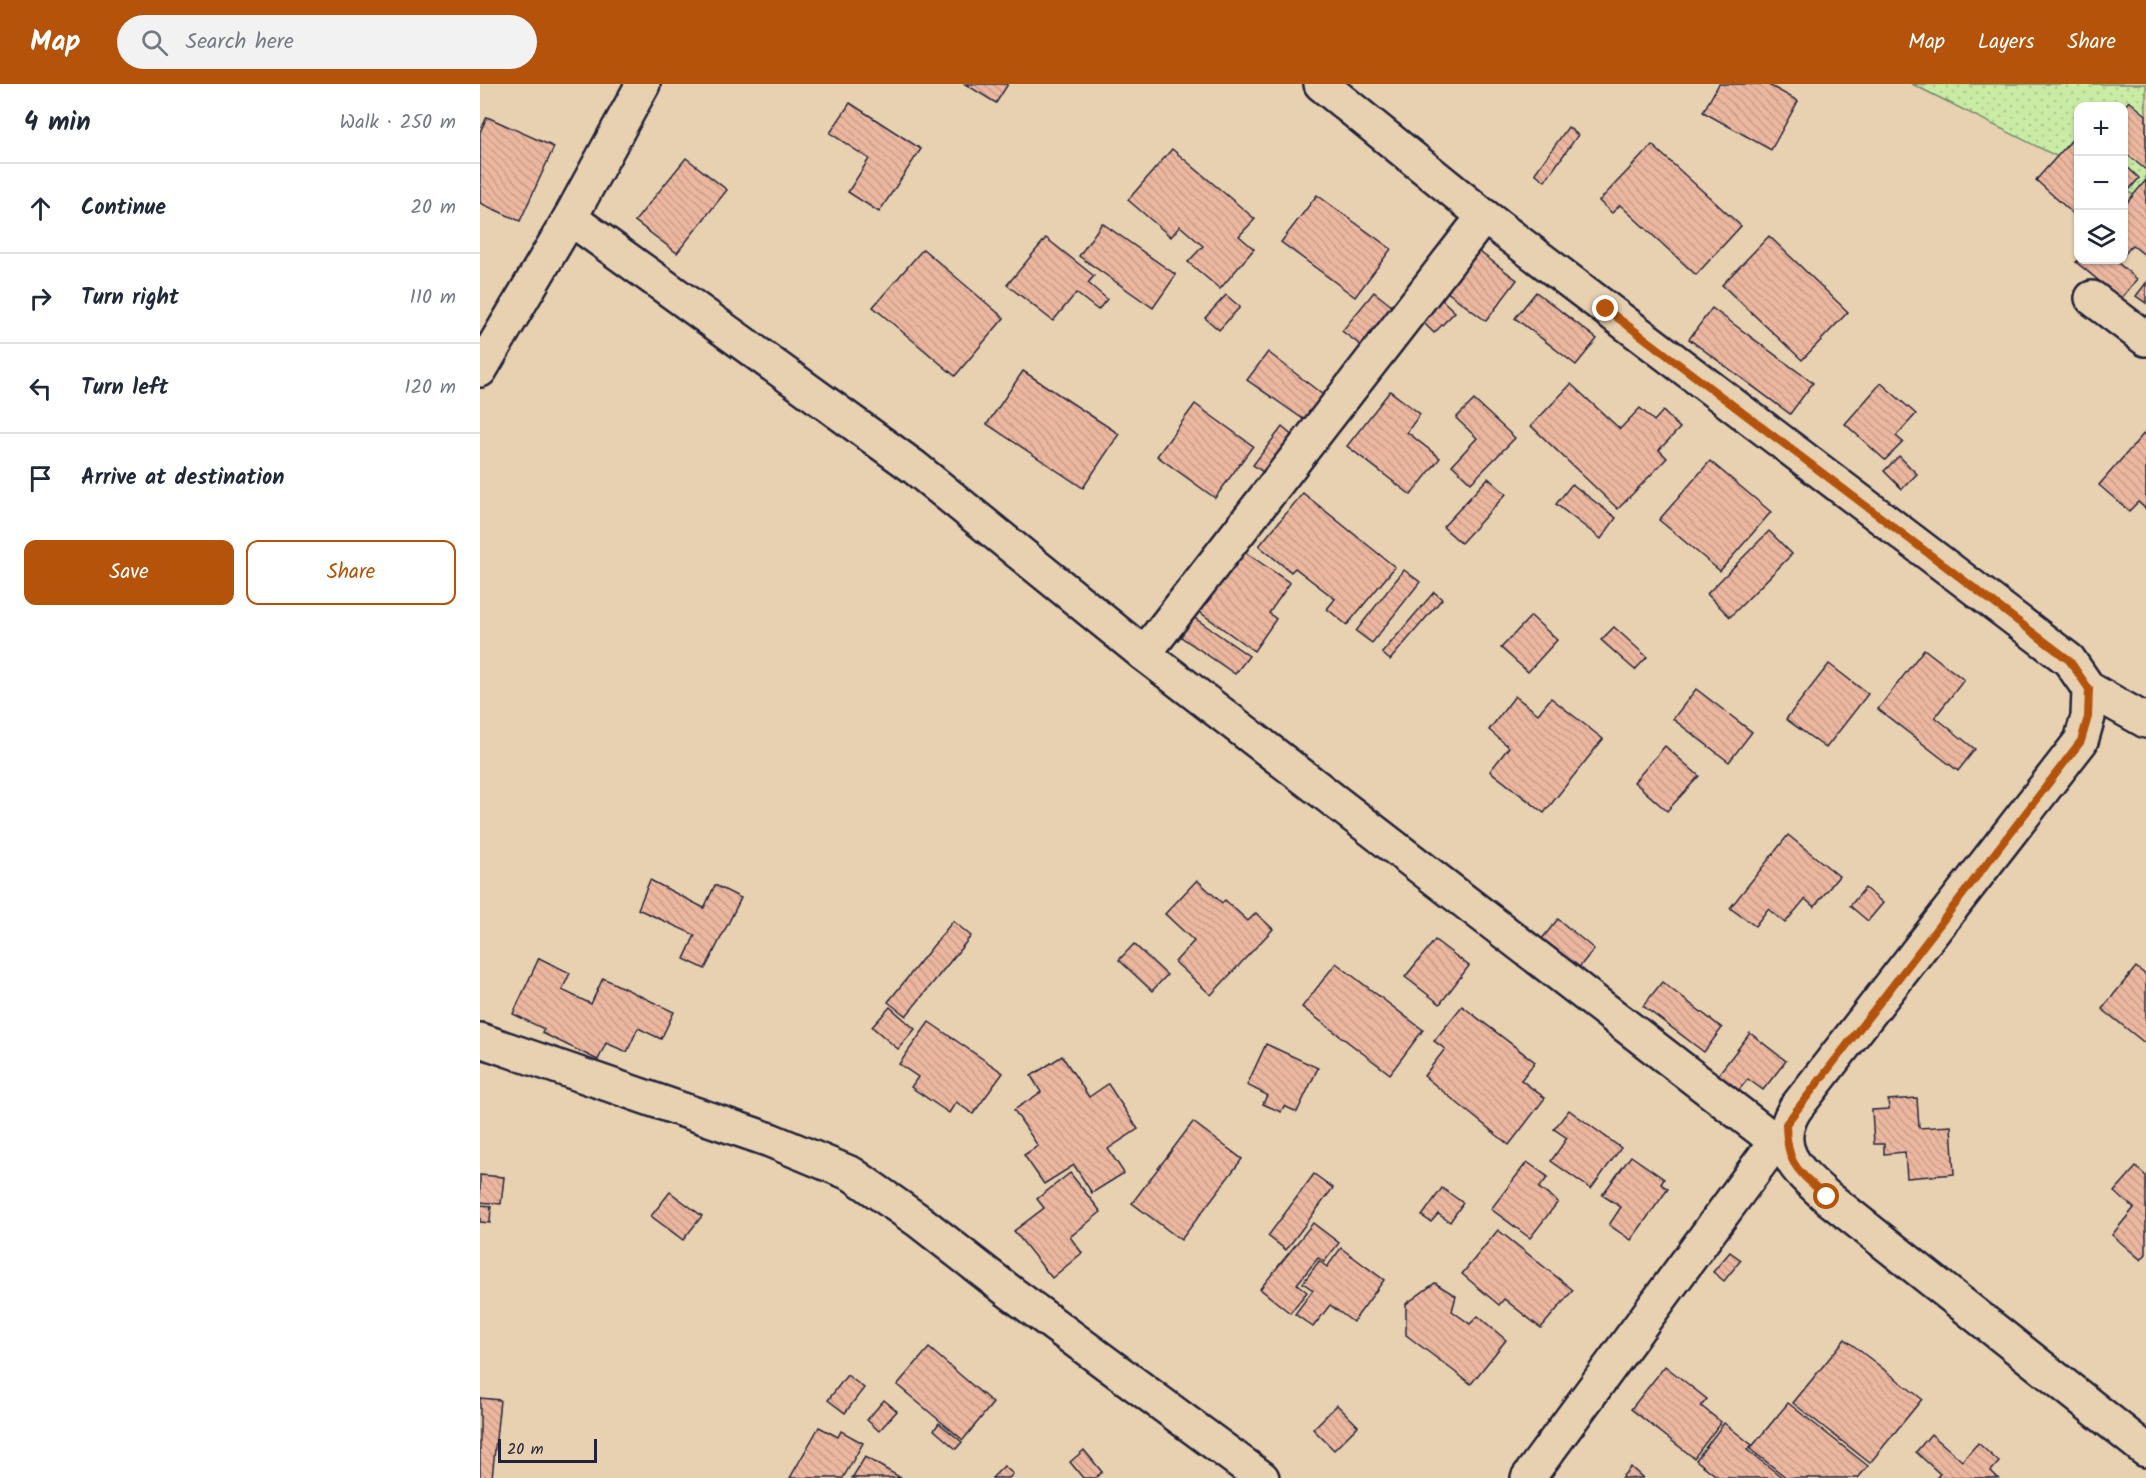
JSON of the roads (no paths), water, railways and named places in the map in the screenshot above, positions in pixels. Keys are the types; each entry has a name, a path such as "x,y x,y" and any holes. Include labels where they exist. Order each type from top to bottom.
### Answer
{"street":[{"path":"480,369 570,218 642,84"},
{"path":"1321,84 1484,216 2069,660 2089,689 2143,712"},
{"path":"1144,654 1484,216"},
{"path":"570,218 914,467 1144,654 1781,1145 1797,1171 1827,1197 2146,1450"},
{"path":"2092,298 2146,339"},
{"path":"1528,1478 1781,1145 1786,1124 1795,1108 2081,741 2088,717 2089,689"},
{"path":"480,1040 770,1140 852,1174 919,1221 1010,1292 1262,1478"}]}
